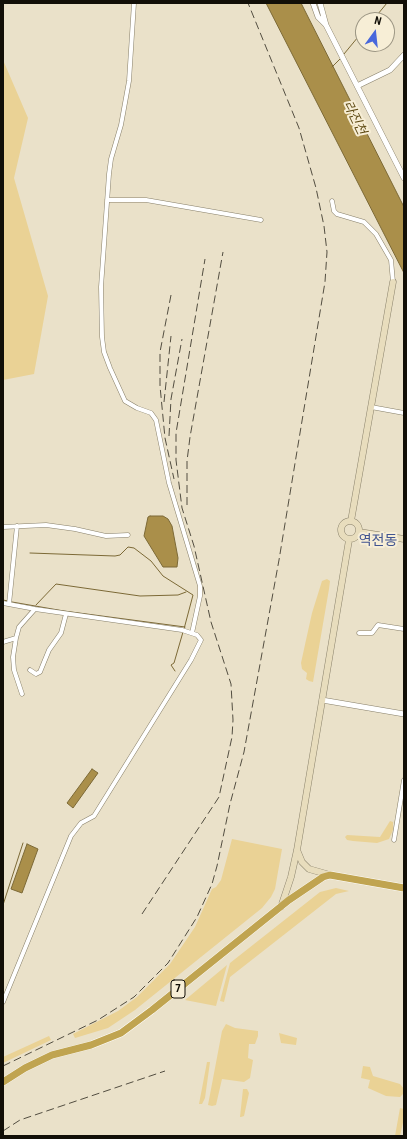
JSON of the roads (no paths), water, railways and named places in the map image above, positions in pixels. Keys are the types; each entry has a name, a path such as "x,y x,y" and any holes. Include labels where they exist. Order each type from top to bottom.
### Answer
{"highway":[{"path":"330,875 404,888"},
{"name":"7","path":"3,1082 13,1075 52,1055 105,1041 133,1026 316,880 330,875"}],"main road":[{"path":"351,521 393,282"},
{"path":"351,521 357,525 359,532 356,538 349,540 342,536 341,529 344,523 351,521"},
{"path":"359,532 404,539"},
{"path":"280,908 291,877 297,850 349,540"},
{"path":"297,850 302,862 309,869 330,875"}],"street":[{"path":"134,3 128,81 121,125 111,159 107,200 101,287 102,345 116,385 125,401 137,408 151,413 156,420 169,482 200,586 199,601 192,633"},
{"path":"313,3 318,17 326,24"},
{"path":"320,3 326,24 404,176"},
{"path":"357,86 390,70 404,55"},
{"path":"107,200 146,200 261,220"},
{"path":"332,201 334,211 337,214 364,222 376,234 391,260 393,282"},
{"path":"371,407 404,413"},
{"path":"9,604 17,526"},
{"path":"3,527 52,526 106,536 128,535"},
{"path":"3,603 35,610 149,625 192,633 197,635 201,640 191,660 94,816 81,823 71,836 3,1002"},
{"path":"22,694 14,670 13,657 19,627 35,610"},
{"path":"30,670 36,674 40,672 49,650 61,633 66,614"},
{"path":"360,633 372,633 378,625 404,629"},
{"path":"3,642 16,638"},
{"path":"322,700 404,714"},
{"path":"394,840 404,780"}],"water":[{"name":"라진천","path":"266,3 301,3 404,207 404,273"},
{"path":"163,516 168,519 172,526 178,558 177,567 163,567 144,536 148,517"},
{"path":"92,769 98,773 73,808 67,803"},
{"path":"27,844 38,849 22,893 11,889"}],"waterway":[{"path":"380,12 387,3"},
{"path":"344,54 355,41"},
{"path":"332,67 341,58"},
{"path":"30,553 115,556 120,555 128,547 134,548 151,561 163,576 193,595 184,629"},
{"path":"36,605 56,584 140,596 178,595 186,592"},
{"path":"3,600 8,601"},
{"path":"12,602 64,611 185,627"},
{"path":"175,671 171,665 174,663 183,632"},
{"path":"3,905 23,843"}],"railway":[{"path":"3,1066 98,1020 134,997 168,963 197,917 212,884 230,804 244,752 279,560 325,282 327,252 324,226 316,188 299,128 248,3"},
{"path":"187,505 187,461 190,437 223,252"},
{"path":"142,914 219,797 232,737 233,720 231,684 211,622 194,546 182,508 176,460 176,433 205,259"},
{"path":"171,295 160,352 160,386 165,438 174,479"},
{"path":"164,402 171,336"},
{"path":"169,436 171,399 182,339"},
{"path":"3,1131 20,1120 165,1071"}],"district":[{"name":"역전동","path":"378,541"}]}
